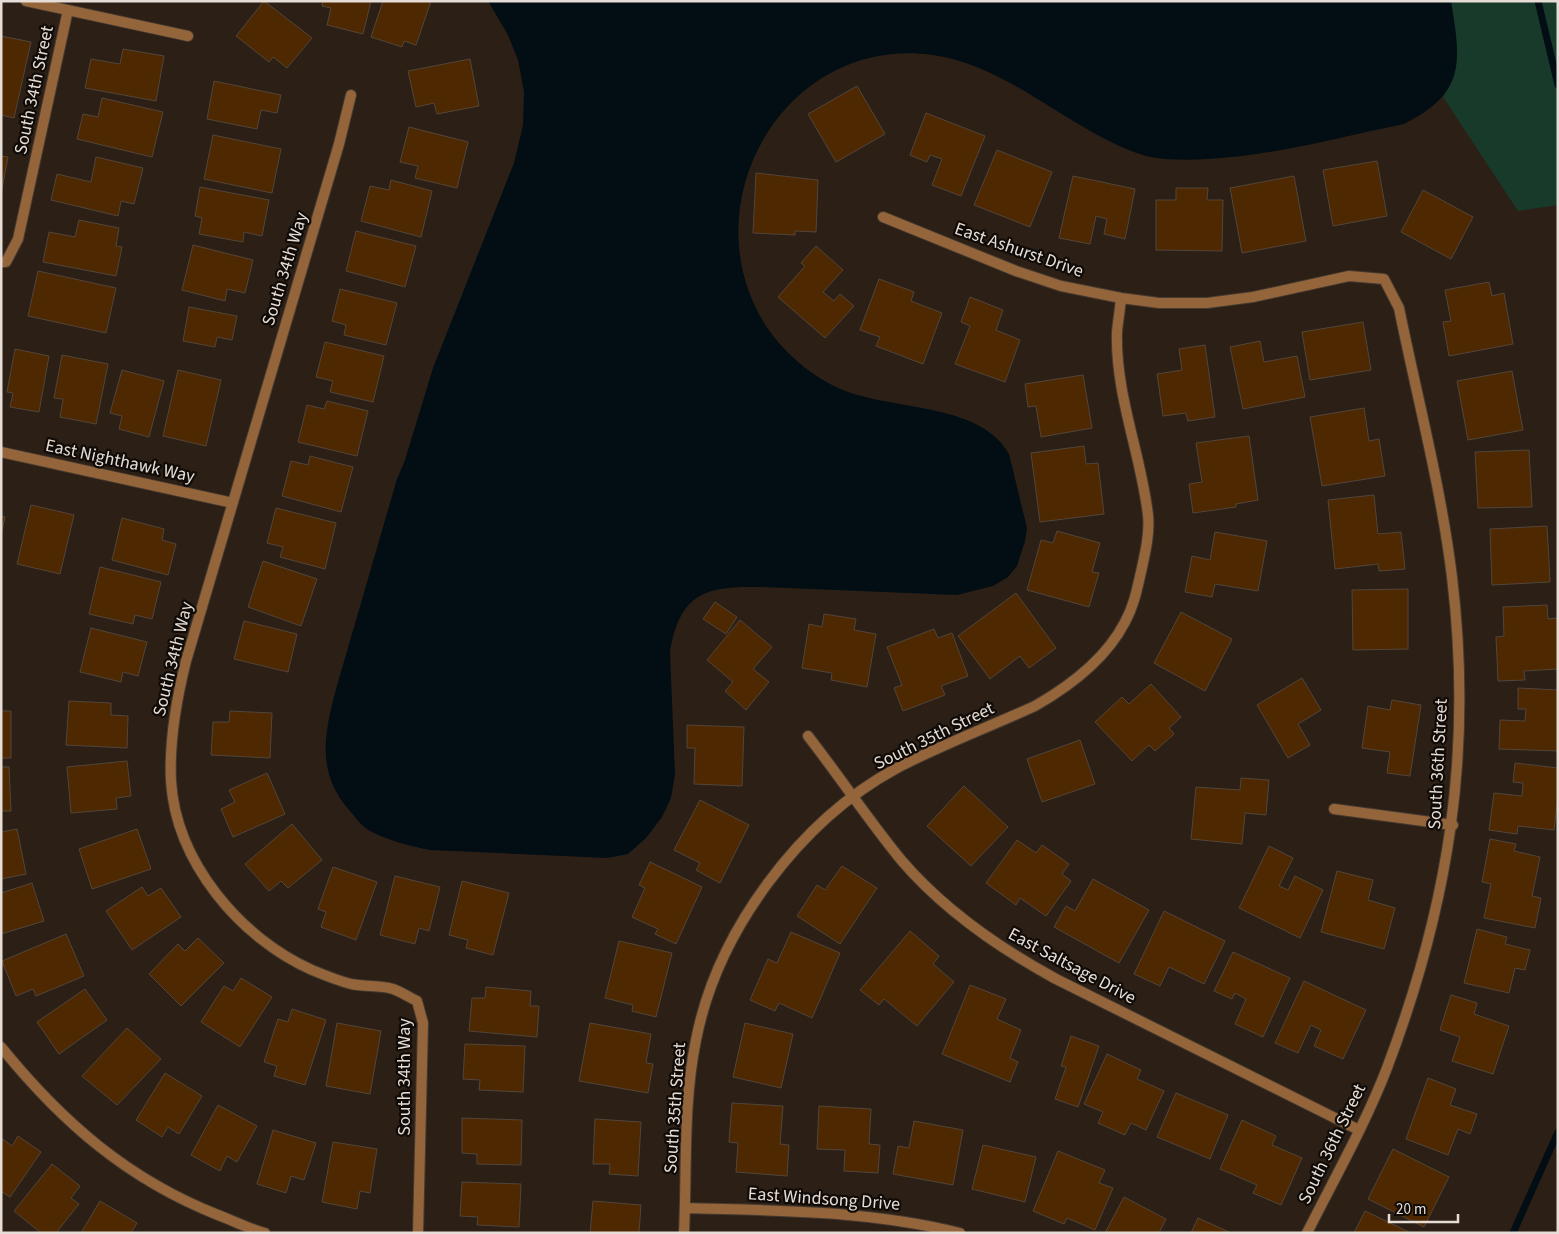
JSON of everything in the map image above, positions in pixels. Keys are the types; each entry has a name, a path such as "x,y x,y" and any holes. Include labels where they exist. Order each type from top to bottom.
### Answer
{"street":[{"path":"26,1 188,36"},
{"name":"South 34th Street","path":"4,262 18,239 68,10"},
{"name":"South 34th Way","path":"351,95 339,144 176,702 171,744 171,783 180,824 202,876 235,917 267,944 311,969 350,984 392,989 417,1001 423,1022 418,1233"},
{"name":"East Ashurst Drive","path":"883,217 1052,283 1121,298 1159,303 1207,303 1254,297 1349,276 1384,279"},
{"name":"South 36th Street","path":"1307,1233 1359,1130 1386,1070 1418,980 1432,926 1453,825 1460,723 1457,639 1452,576 1440,504 1399,308 1384,279"},
{"name":"South 35th Street","path":"684,1233 690,1079 696,1040 716,977 732,940 785,861 810,834 855,797 896,769 1035,706 1056,694 1076,680 1100,656 1125,624 1134,602 1145,554 1148,518 1120,367 1117,333 1121,298"},
{"name":"East Nighthawk Way","path":"1,452 233,503"},
{"name":"East Saltsage Drive","path":"808,736 903,862 937,897 971,926 1014,956 1056,979 1359,1130"},
{"path":"1334,809 1453,825"},
{"path":"1,1046 34,1088 107,1154 150,1182 193,1205 265,1233"},
{"name":"East Windsong Drive","path":"685,1208 850,1213 899,1219 960,1233"}],"green space":[{"path":"1451,1 1558,1 1558,205 1518,211 1443,97 1454,76"}],"shaded area":[{"path":"488,1 1451,1 1457,42 1457,59 1449,88 1439,100 1424,112 1404,124 1285,149 1224,158 1194,160 1155,158 1136,153 1092,132 996,75 954,59 933,55 880,56 834,71 795,99 765,137 746,181 738,229 745,278 766,326 793,358 828,383 854,394 873,399 961,418 980,426 997,438 1009,454 1027,528 1017,566 1008,577 993,586 957,595 741,587 724,588 698,597 688,605 674,632 670,652 675,775 671,798 662,817 646,838 628,854 607,858 430,850 386,838 369,830 360,823 339,797 332,782 327,768 326,738 336,689 397,479 405,460 433,368 514,163 523,125 524,92 518,60 508,35"}],"building":[{"path":"264,1 312,38 287,68 273,57 269,62 236,36"},
{"path":"323,1 371,1 363,34 327,25 331,8 322,6"},
{"path":"383,1 431,1 416,45 404,41 402,47 371,37"},
{"path":"1,36 31,42 14,118 1,115"},
{"path":"123,49 164,56 156,101 85,88 91,59 120,64"},
{"path":"470,59 479,106 437,114 434,103 416,107 408,71"},
{"path":"214,81 281,95 277,113 261,110 257,129 207,119"},
{"path":"857,86 885,134 836,162 808,114"},
{"path":"102,98 163,112 152,157 77,139 83,114 98,117"},
{"path":"926,113 985,136 961,196 932,185 942,159 930,155 927,162 910,155"},
{"path":"409,127 468,142 457,188 415,178 418,166 400,162"},
{"path":"213,135 281,149 272,193 204,179"},
{"path":"997,150 1052,172 1030,227 974,205"},
{"path":"1,156 8,157 1,194"},
{"path":"96,157 143,168 134,204 121,201 118,216 51,200 57,174 91,182"},
{"path":"1377,161 1387,216 1333,226 1323,170"},
{"path":"756,173 818,180 816,232 795,231 795,235 753,233"},
{"path":"1073,176 1135,189 1125,239 1104,234 1107,219 1096,216 1090,244 1059,238"},
{"path":"1294,176 1306,241 1242,253 1230,188"},
{"path":"391,180 432,191 421,237 361,221 370,186 389,190"},
{"path":"200,187 269,200 262,236 244,232 243,242 199,234 202,218 195,216"},
{"path":"1176,188 1208,188 1207,200 1223,200 1222,251 1156,250 1156,200 1176,200"},
{"path":"1423,190 1473,217 1451,259 1401,232"},
{"path":"79,220 119,228 116,246 122,247 116,276 43,262 49,232 75,237"},
{"path":"356,231 416,246 405,287 346,271"},
{"path":"193,245 253,260 245,293 227,289 225,301 182,290"},
{"path":"816,246 843,270 823,292 834,301 840,294 854,306 825,338 778,297 805,266 801,263"},
{"path":"38,271 116,288 106,333 28,316"},
{"path":"879,279 914,292 911,301 942,313 923,364 876,346 880,337 860,330"},
{"path":"1489,282 1492,296 1504,293 1513,344 1449,356 1443,322 1451,321 1445,290"},
{"path":"340,289 397,303 386,345 344,335 346,325 332,321"},
{"path":"970,297 1003,310 996,330 1020,340 1005,382 955,364 970,326 961,322"},
{"path":"189,307 237,316 232,340 217,337 215,347 183,341"},
{"path":"1363,322 1371,370 1310,380 1302,332"},
{"path":"1260,341 1264,362 1297,356 1305,397 1243,409 1230,347"},
{"path":"325,342 384,356 373,402 330,392 333,381 316,377"},
{"path":"1205,345 1215,417 1188,421 1186,413 1163,416 1157,374 1182,370 1179,349"},
{"path":"15,349 49,356 39,412 10,407 13,393 7,392"},
{"path":"62,355 108,364 96,424 60,417 63,399 54,398"},
{"path":"122,370 164,381 149,437 119,429 122,416 110,413"},
{"path":"178,370 221,380 206,446 163,436"},
{"path":"1512,371 1523,430 1468,440 1457,381"},
{"path":"1083,375 1092,428 1041,437 1036,406 1028,407 1025,384"},
{"path":"327,401 368,411 357,456 298,442 307,405 324,409"},
{"path":"1364,408 1369,441 1379,439 1385,476 1322,486 1310,417"},
{"path":"1249,436 1258,500 1236,504 1236,507 1193,513 1189,484 1202,482 1196,443"},
{"path":"1084,446 1086,464 1098,463 1104,514 1040,522 1031,453"},
{"path":"1529,450 1532,507 1478,508 1475,452"},
{"path":"310,456 353,467 341,512 282,496 291,461 308,465"},
{"path":"1374,495 1378,534 1401,532 1405,569 1379,571 1378,564 1335,569 1328,500"},
{"path":"31,505 74,515 60,574 17,564"},
{"path":"276,508 336,523 325,569 280,557 283,547 267,543"},
{"path":"1,516 5,517 1,535"},
{"path":"122,518 164,529 162,540 176,544 168,575 112,560"},
{"path":"1547,526 1550,582 1492,585 1490,529"},
{"path":"1057,531 1100,543 1092,572 1099,573 1089,607 1027,590 1041,540 1053,543"},
{"path":"1215,532 1267,541 1258,591 1215,584 1212,597 1185,592 1192,556 1210,560"},
{"path":"263,561 317,579 301,626 248,607"},
{"path":"100,567 161,582 152,619 135,615 133,624 89,614"},
{"path":"1408,589 1408,649 1353,650 1352,590"},
{"path":"1016,593 1056,648 1029,668 1020,656 990,679 958,636"},
{"path":"715,602 737,617 726,634 703,619"},
{"path":"1547,605 1548,619 1558,618 1558,669 1524,671 1525,680 1498,681 1496,637 1504,636 1503,607"},
{"path":"1181,612 1232,639 1205,691 1154,663"},
{"path":"824,614 856,619 854,630 876,634 867,687 831,680 832,673 802,668 809,624 822,627"},
{"path":"740,620 772,647 753,669 769,682 746,710 725,691 733,682 707,660"},
{"path":"244,621 297,634 288,672 234,659"},
{"path":"91,628 147,642 138,676 123,672 121,682 80,672"},
{"path":"934,629 938,638 952,633 968,676 941,686 945,695 903,711 894,688 902,685 887,647"},
{"path":"1302,678 1321,710 1298,724 1310,745 1288,758 1257,705"},
{"path":"1151,684 1181,717 1169,728 1174,734 1155,751 1149,745 1132,761 1095,722 1122,697 1129,704"},
{"path":"1518,688 1558,690 1558,751 1499,749 1500,720 1525,721 1526,709 1518,709"},
{"path":"1392,700 1421,705 1410,776 1387,773 1390,752 1362,748 1368,706 1390,710"},
{"path":"69,701 111,703 111,715 128,716 127,748 66,745"},
{"path":"1,711 11,711 11,758 1,758"},
{"path":"230,711 272,713 270,758 211,755 213,722 229,722"},
{"path":"687,725 744,727 742,786 694,784 695,748 687,748"},
{"path":"1080,740 1095,784 1042,802 1027,759"},
{"path":"127,761 131,796 116,798 117,809 71,813 67,767"},
{"path":"1515,763 1558,768 1558,797 1554,830 1518,826 1517,834 1489,830 1494,793 1522,796 1523,783 1513,782"},
{"path":"1,767 9,767 11,811 1,811"},
{"path":"267,773 285,814 233,837 221,809 235,802 229,790"},
{"path":"1241,778 1269,780 1266,815 1245,813 1242,844 1191,839 1196,787 1240,790"},
{"path":"964,786 1008,827 971,866 927,826"},
{"path":"700,800 749,825 720,883 696,870 700,863 674,850"},
{"path":"292,824 322,860 288,888 281,881 269,891 245,864"},
{"path":"17,829 26,874 1,879 1,832"},
{"path":"137,829 151,869 92,889 79,849"},
{"path":"1490,839 1516,844 1514,851 1540,857 1532,896 1541,898 1535,928 1484,918 1491,884 1482,882"},
{"path":"1017,840 1036,853 1042,845 1069,864 1062,874 1071,881 1046,916 1020,898 1016,905 986,883"},
{"path":"1269,846 1293,858 1279,886 1288,890 1295,876 1323,890 1300,938 1239,908"},
{"path":"650,862 702,887 676,944 655,934 658,929 632,917 645,888 639,885"},
{"path":"842,866 877,888 840,944 797,916 817,885 825,890"},
{"path":"333,867 377,882 356,940 321,927 326,912 318,909"},
{"path":"1337,871 1373,880 1368,900 1395,908 1384,949 1321,932"},
{"path":"395,876 440,887 429,931 419,928 415,944 380,935"},
{"path":"1093,879 1149,910 1119,963 1054,927 1066,906 1075,911"},
{"path":"462,881 509,893 493,955 466,948 468,940 449,935"},
{"path":"32,883 44,921 1,934 1,893"},
{"path":"142,887 148,896 161,888 181,917 132,950 106,911"},
{"path":"1164,911 1225,941 1204,984 1169,967 1160,986 1134,974"},
{"path":"1477,929 1507,937 1505,944 1530,950 1525,970 1515,968 1509,993 1464,983"},
{"path":"910,931 939,956 933,964 954,982 917,1026 884,999 879,1005 860,990"},
{"path":"791,932 840,953 812,1018 779,1003 775,1011 750,1000 768,959 777,963"},
{"path":"66,934 84,976 36,996 33,989 16,996 2,961"},
{"path":"198,938 224,963 181,1006 149,974 178,944 185,951"},
{"path":"619,941 672,953 656,1017 632,1011 633,1005 605,998"},
{"path":"1233,952 1290,978 1263,1037 1235,1024 1246,999 1235,993 1232,999 1214,991"},
{"path":"241,978 272,997 240,1047 201,1022 224,986 233,991"},
{"path":"1304,981 1366,1010 1343,1059 1314,1046 1321,1030 1311,1025 1298,1053 1275,1043"},
{"path":"970,985 1006,999 997,1019 1021,1030 1010,1058 1018,1062 1010,1082 942,1054"},
{"path":"486,987 531,991 530,1006 539,1006 537,1037 469,1031 472,998 485,998"},
{"path":"85,989 107,1020 59,1054 37,1022"},
{"path":"1451,995 1477,1003 1474,1014 1509,1026 1493,1074 1452,1061 1460,1037 1440,1030"},
{"path":"292,1009 326,1020 305,1085 274,1076 277,1066 264,1062 278,1019 288,1022"},
{"path":"337,1023 381,1031 370,1094 326,1086"},
{"path":"590,1023 651,1034 646,1063 653,1064 648,1093 579,1081"},
{"path":"745,1023 793,1034 781,1088 733,1077"},
{"path":"127,1028 161,1059 117,1105 82,1076"},
{"path":"1071,1036 1099,1046 1078,1107 1055,1099 1066,1067 1061,1066"},
{"path":"465,1044 525,1046 523,1092 479,1090 480,1080 463,1079"},
{"path":"1107,1054 1141,1070 1137,1079 1164,1091 1146,1130 1131,1123 1125,1135 1098,1123 1103,1112 1084,1104"},
{"path":"165,1073 202,1096 179,1134 168,1127 162,1137 136,1120"},
{"path":"1428,1078 1456,1089 1450,1105 1477,1114 1470,1134 1458,1129 1448,1155 1406,1139"},
{"path":"1176,1093 1228,1115 1210,1159 1157,1137"},
{"path":"732,1103 783,1106 780,1144 789,1145 787,1176 736,1172 738,1143 729,1142"},
{"path":"218,1105 257,1126 237,1162 227,1156 220,1171 191,1155"},
{"path":"819,1106 871,1109 869,1144 880,1145 878,1173 844,1171 845,1150 817,1149"},
{"path":"462,1118 522,1120 521,1165 477,1164 477,1154 462,1153"},
{"path":"595,1119 641,1122 638,1176 609,1174 610,1164 593,1164"},
{"path":"1242,1120 1276,1136 1272,1145 1302,1158 1281,1205 1253,1193 1257,1185 1220,1169"},
{"path":"914,1121 963,1130 953,1185 893,1174 898,1146 909,1148"},
{"path":"273,1130 316,1143 304,1180 291,1176 286,1193 257,1184"},
{"path":"18,1136 41,1152 10,1197 1,1191 1,1138 12,1146"},
{"path":"333,1142 377,1149 370,1193 360,1191 357,1209 322,1202"},
{"path":"983,1145 1036,1157 1025,1202 972,1189"},
{"path":"1393,1149 1449,1177 1424,1227 1368,1199"},
{"path":"1058,1151 1105,1170 1099,1183 1113,1188 1095,1230 1067,1218 1064,1224 1033,1211"},
{"path":"52,1164 80,1186 71,1198 79,1204 56,1233 41,1233 14,1211"},
{"path":"462,1182 521,1184 519,1227 477,1225 478,1217 460,1216"},
{"path":"1124,1197 1166,1219 1159,1233 1105,1233"},
{"path":"100,1201 137,1223 131,1233 81,1233"},
{"path":"593,1201 641,1205 639,1233 590,1233"},
{"path":"1365,1211 1409,1232 1354,1233"},
{"path":"1198,1218 1231,1233 1191,1233"}],"waterway":[{"path":"1538,1 1558,85"},
{"path":"1513,1233 1558,1132"}]}
